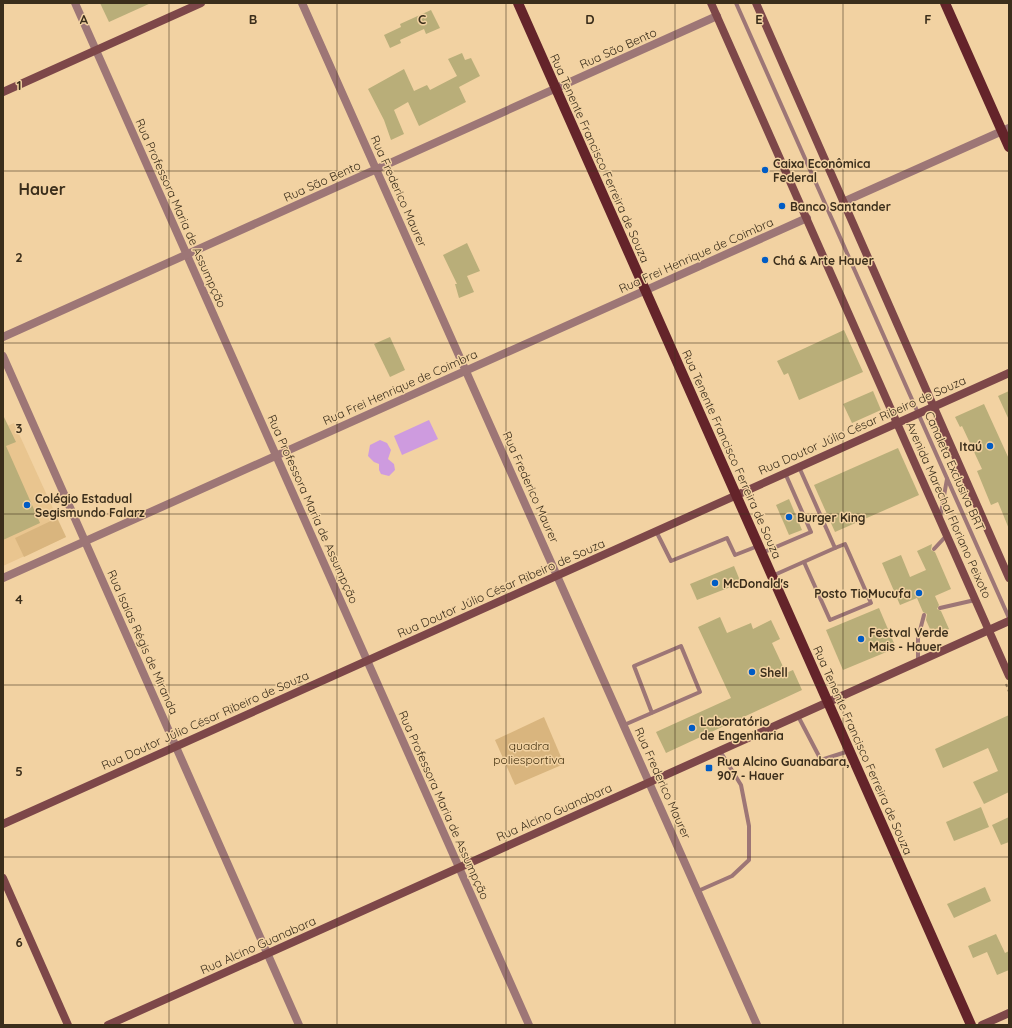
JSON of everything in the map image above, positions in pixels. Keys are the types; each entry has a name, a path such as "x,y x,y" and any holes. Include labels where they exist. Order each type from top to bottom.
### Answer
{"main road":[{"path":"3,92 201,3"},
{"name":"Rua Tenente Francisco Ferreira de Souza","path":"518,3 971,1025"},
{"name":"Avenida Marechal Floriano Peixoto","path":"711,3 1009,676"},
{"path":"756,3 1009,578"},
{"path":"945,3 1006,129 1009,146"},
{"name":"Rua Doutor Júlio César Ribeiro de Souza","path":"3,824 1009,373"},
{"name":"Rua Alcino Guanabara","path":"108,1025 988,630 1009,619"},
{"path":"3,878 68,1025"},
{"path":"982,1025 1009,1013"}],"street":[{"name":"Rua Professora Maria de Assumpção","path":"75,3 529,1025"},
{"name":"Rua Frederico Maurer","path":"302,3 757,1025"},
{"name":"Rua São Bento","path":"3,337 717,16"},
{"path":"843,202 1006,129"},
{"name":"Rua Frei Henrique de Coimbra","path":"3,578 807,218"},
{"name":"Rua Isaías Régis de Miranda","path":"3,356 299,1025"}],"lane":[{"name":"Canaleta Exclusiva BRT","path":"736,3 1009,619"},
{"path":"799,467 835,548"},
{"path":"656,531 671,561 727,538 735,555 760,549 811,532 785,473"},
{"path":"940,519 947,479"},
{"path":"934,549 947,535"},
{"path":"772,576 845,544 871,603 830,620 804,562"},
{"path":"940,608 976,600"},
{"path":"918,661 918,638 924,615"},
{"path":"624,726 700,692 681,646 634,666 652,713"},
{"path":"798,715 821,760 849,751"},
{"path":"698,891 732,876 749,860 749,826 741,785 720,750"}],"shaded area":[{"path":"429,420 438,439 402,455 394,436"},
{"name":"Colégio Estadual Segismundo Falarz","path":"14,423 66,537 3,566 3,428"},
{"path":"380,440 387,443 391,450 388,459 394,464 395,470 389,476 381,474 379,464 374,462 368,456 370,445"}],"green space":[{"path":"57,518 66,537 24,557 15,538"},
{"name":"quadra poliesportiva","path":"544,717 564,764 515,785 495,740"}],"building":[{"path":"100,3 151,3 109,22"},
{"path":"431,10 440,28 426,34 424,29 400,40 401,43 390,48 384,35 401,27 400,24"},
{"path":"462,53 465,60 471,58 480,76 459,87 466,102 419,126 408,102 394,110 404,134 391,140 384,120 368,89 404,69 414,91 427,85 430,90 457,76 448,59"},
{"path":"467,243 480,271 467,276 474,292 459,298 455,284 457,284 443,255"},
{"path":"844,330 863,372 799,400 788,373 784,375 777,361"},
{"path":"390,337 405,370 390,377 374,344"},
{"path":"873,391 881,410 852,423 843,404"},
{"path":"1009,391 1009,420 998,396"},
{"path":"984,404 1009,459 1009,529 998,502 991,505 977,471 982,469 962,426 960,427 955,417"},
{"path":"3,415 16,442 6,446 40,523 3,540"},
{"path":"898,448 919,495 835,532 814,485"},
{"name":"Burger King","path":"789,499 802,530 789,535 776,505"},
{"name":"Posto TioMucufa","path":"932,544 931,550 935,552 951,589 935,596 939,605 937,609 941,611 949,629 933,636 926,620 927,614 923,612 917,598 900,605 882,563 901,555 910,577 926,570 917,551"},
{"name":"McDonald's","path":"734,566 741,583 697,600 690,584"},
{"name":"Festval Verde Mais - Hauer","path":"879,608 896,648 843,670 826,630"},
{"name":"Shell","path":"720,617 727,633 751,623 753,629 771,620 780,639 772,643 786,673 793,670 802,690 666,753 656,732 731,698 698,627"},
{"path":"1009,715 1009,792 984,804 973,782 998,771 988,748 943,768 935,749"},
{"path":"981,807 989,827 954,841 946,822"},
{"path":"1009,817 1009,842 1001,845 992,825"},
{"path":"985,887 991,901 954,918 947,904"},
{"path":"996,934 1005,953 1009,951 1009,970 997,975 987,952 973,958 968,946"}],"place":[{"name":"Caixa Econômica Federal","path":"765,170"},
{"name":"Banco Santander","path":"782,206"},
{"name":"Chá & Arte Hauer","path":"765,260"},
{"name":"Itaú","path":"990,446"},
{"name":"Colégio Estadual Segismundo Falarz","path":"27,505"},
{"name":"Burger King","path":"789,517"},
{"name":"McDonald's","path":"715,583"},
{"name":"Posto TioMucufa","path":"919,593"},
{"name":"Festval Verde Mais - Hauer","path":"861,639"},
{"name":"Shell","path":"752,672"},
{"name":"Laboratório de Engenharia","path":"692,728"},
{"name":"Rua Alcino Guanabara, 907 - Hauer","path":"709,768"}],"district":[{"name":"Hauer","path":"42,189"}]}
